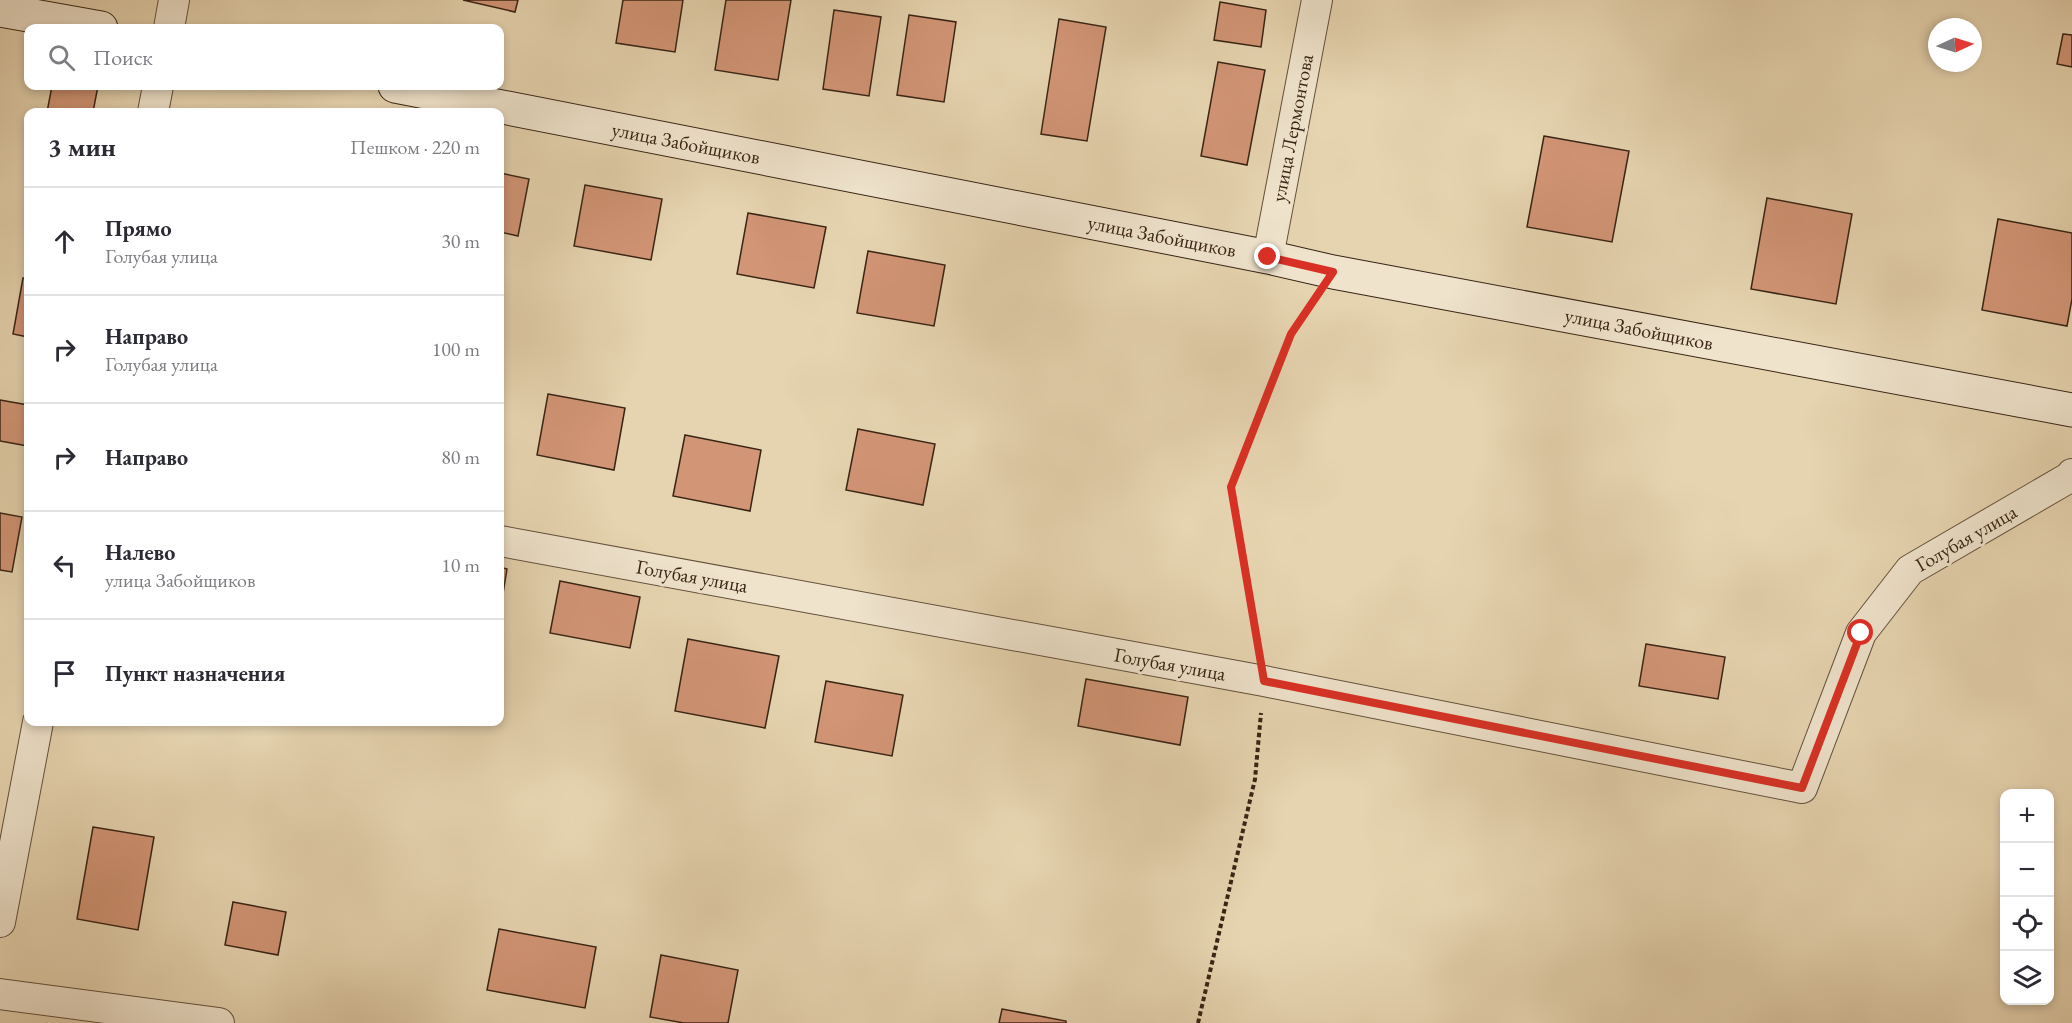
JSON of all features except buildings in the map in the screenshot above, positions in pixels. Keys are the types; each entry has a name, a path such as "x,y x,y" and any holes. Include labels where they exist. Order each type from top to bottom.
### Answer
{"street":[{"path":"170,24 174,0"},
{"name":"улица Лермонтова","path":"1268,257 1317,0"},
{"path":"0,10 78,24"},
{"path":"154,108 157,90"},
{"name":"улица Забойщиков","path":"415,90 1268,257 1333,272 2072,410"},
{"name":"Голубая улица","path":"504,542 1264,681 1802,788 1861,633 1910,570 2072,474"},
{"path":"0,922 37,726"},
{"path":"0,994 219,1023"}],"path":[{"path":"1198,1023 1255,779 1264,681 1231,487 1291,334 1333,272"}],"route":[{"path":"1268,257 1333,272 1291,334 1231,487 1264,681 1802,788 1861,633"}]}
